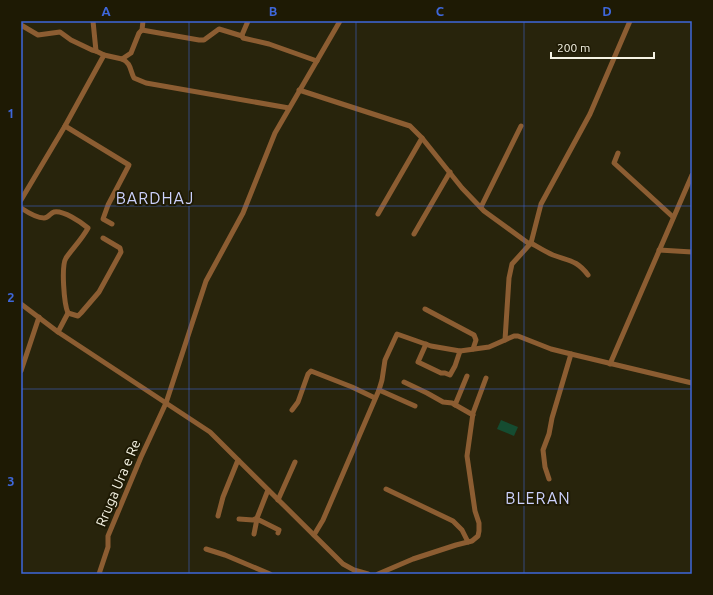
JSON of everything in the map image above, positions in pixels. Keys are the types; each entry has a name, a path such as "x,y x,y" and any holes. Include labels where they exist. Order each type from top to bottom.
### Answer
{"street":[{"path":"94,21 96,51"},
{"path":"122,59 132,53 139,33 142,30 142,21"},
{"path":"242,36 248,21"},
{"name":"Rruga Ura e Re","path":"99,574 108,547 108,536 141,457 166,403 206,281 243,213 275,133 340,21"},
{"path":"505,340 509,270 512,264 531,243 541,204 590,114 630,21"},
{"path":"21,25 38,36 60,32 70,40 92,50 127,61 134,78 146,83 289,108"},
{"path":"142,30 204,40 219,29 242,36 243,38 269,44 317,61"},
{"path":"21,200 65,126 104,55"},
{"path":"299,90 410,126 481,207 528,243 579,264 588,274"},
{"path":"65,126 128,165 108,205 103,219 112,224"},
{"path":"481,207 521,126"},
{"path":"378,214 422,138"},
{"path":"618,153 614,163 673,217"},
{"path":"414,234 450,172"},
{"path":"610,364 692,175"},
{"path":"21,208 43,218 48,217 56,211 73,218 88,228 79,243 65,260 65,303 68,313 58,332"},
{"path":"68,313 78,316 92,301 99,292 120,252 120,248 103,238"},
{"path":"659,250 692,252"},
{"path":"21,304 58,332 210,432 343,564 354,570 368,574"},
{"path":"424,309 474,335 476,340 474,349"},
{"path":"21,371 39,317"},
{"path":"314,535 323,520 375,398 382,380 385,360 396,334 448,350 460,351 489,347 514,336 522,336 551,349 692,383"},
{"path":"426,344 418,362 442,374 450,374 455,366 460,351"},
{"path":"549,479 545,467 543,450 549,434 552,418 571,354"},
{"path":"292,410 298,402 308,374 311,371 346,384 375,398"},
{"path":"455,405 467,376"},
{"path":"378,574 413,559 468,542 478,536 479,531 467,456 473,415 486,378"},
{"path":"404,382 427,392 443,402 452,403 473,415"},
{"path":"378,390 415,406"},
{"path":"218,516 223,498 238,460"},
{"path":"278,500 295,462"},
{"path":"386,489 453,521 462,530 468,542"},
{"path":"254,534 256,519 268,490"},
{"path":"239,519 256,519 279,530 278,533"},
{"path":"206,549 270,574"}],"green space":[{"path":"501,420 518,427 514,436 497,429"}],"district":[{"name":"BARDHAJ","path":"155,198"},
{"name":"BLERAN","path":"538,498"}]}
